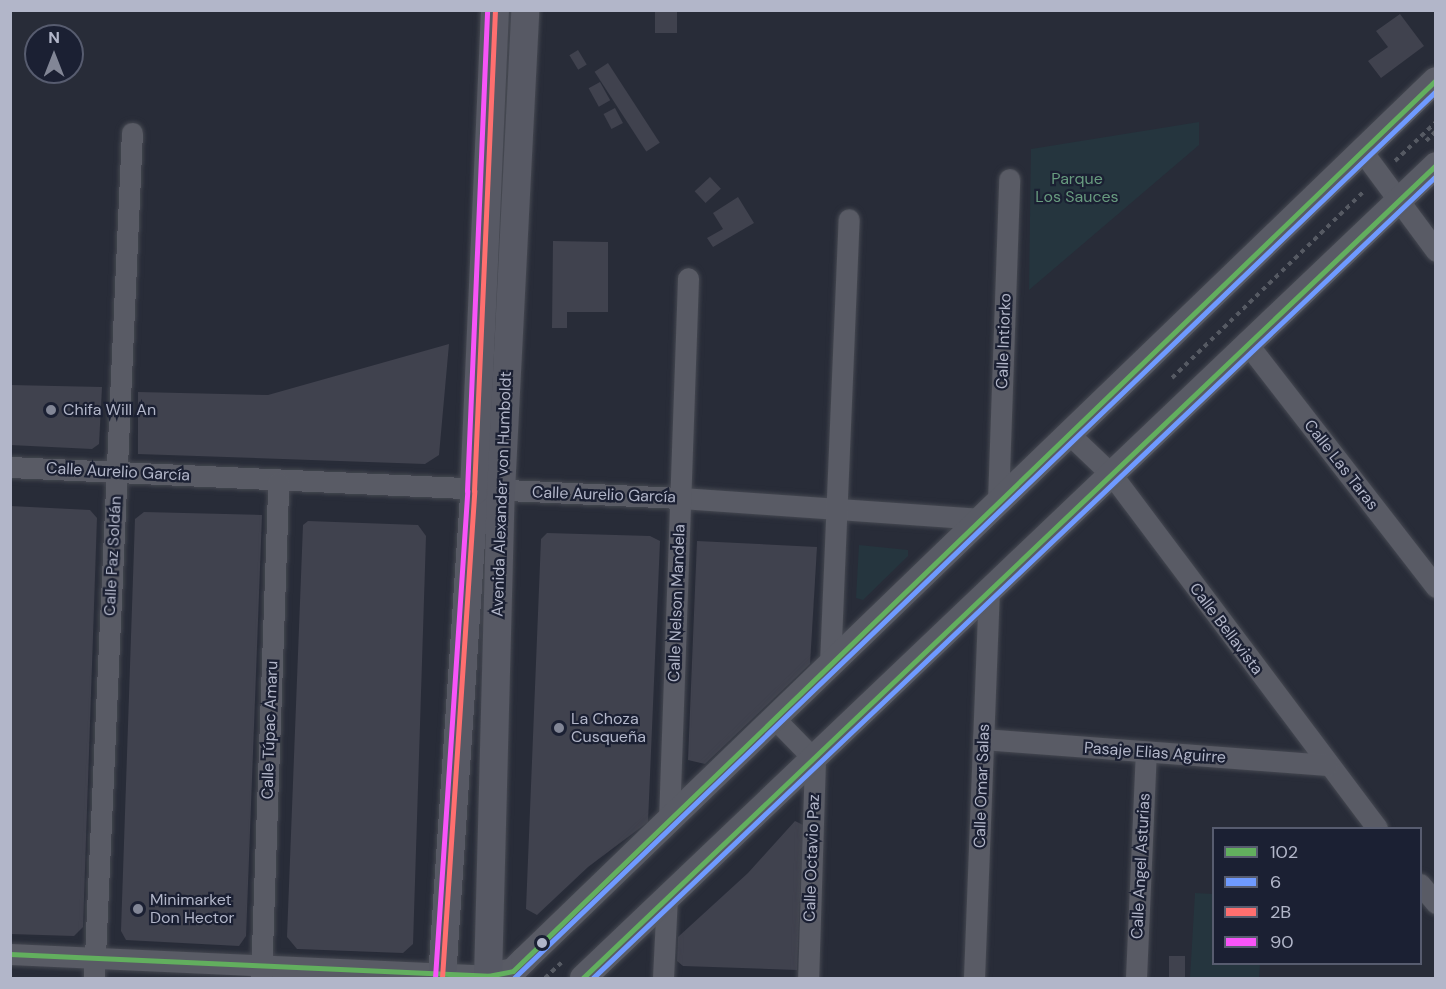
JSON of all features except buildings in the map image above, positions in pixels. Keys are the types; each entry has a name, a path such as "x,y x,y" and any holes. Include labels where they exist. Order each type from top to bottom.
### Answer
{"main road":[{"name":"Avenida Alexander von Humboldt","path":"488,977 487,491 495,10"},
{"name":"Avenida Alexander von Humboldt","path":"442,976 487,491 525,10"}],"street":[{"path":"10,954 94,968 488,977 513,970 1436,81"},
{"name":"Calle Paz Soldán","path":"94,968 132,134"},
{"path":"1362,151 1436,251"},
{"path":"583,978 815,760 1112,475 1246,342 1436,165"},
{"name":"Calle Intiorko","path":"989,511 1009,179"},
{"path":"830,664 849,219"},
{"name":"Calle Nelson Mandela","path":"669,820 688,278"},
{"name":"Calle Las Taras","path":"1246,342 1436,587"},
{"name":"Calle Bellavista","path":"1069,434 1112,475 1327,765 1376,827"},
{"name":"Calle Aurelio García","path":"10,467 117,470 278,482 681,498 837,510 989,511"},
{"name":"Calle Túpac Amaru","path":"261,972 278,482"},
{"name":"Calle Omar Salas","path":"974,978 989,593"},
{"path":"774,718 815,760"},
{"name":"Pasaje Elias Aguirre","path":"984,739 1327,765"},
{"name":"Calle Angel Asturias","path":"1136,978 1146,753"},
{"name":"Calle Octavio Paz","path":"808,978 815,760"},
{"path":"1422,886 1436,903"},
{"path":"663,978 667,897"}],"green space":[{"name":"Parque Los Sauces","path":"1199,122 1199,145 1029,290 1031,149"},
{"path":"859,545 908,550 908,556 863,600 856,598"},
{"path":"1195,893 1212,894 1212,965 1260,965 1259,978 1190,978"}],"transit line":[{"name":"90","path":"435,978 467,491 487,10"},
{"name":"2B","path":"442,978 474,491 495,10"},
{"name":"102","path":"10,954 488,976 513,971 1436,80"},
{"name":"6","path":"514,978 1436,91"},
{"name":"102","path":"583,978 1436,165"},
{"name":"6","path":"593,978 1436,176"}],"place":[{"name":"Chifa Will An","path":"51,410"},
{"name":"La Choza Cusqueña","path":"559,728"},
{"name":"Minimarket Don Hector","path":"138,909"}]}
